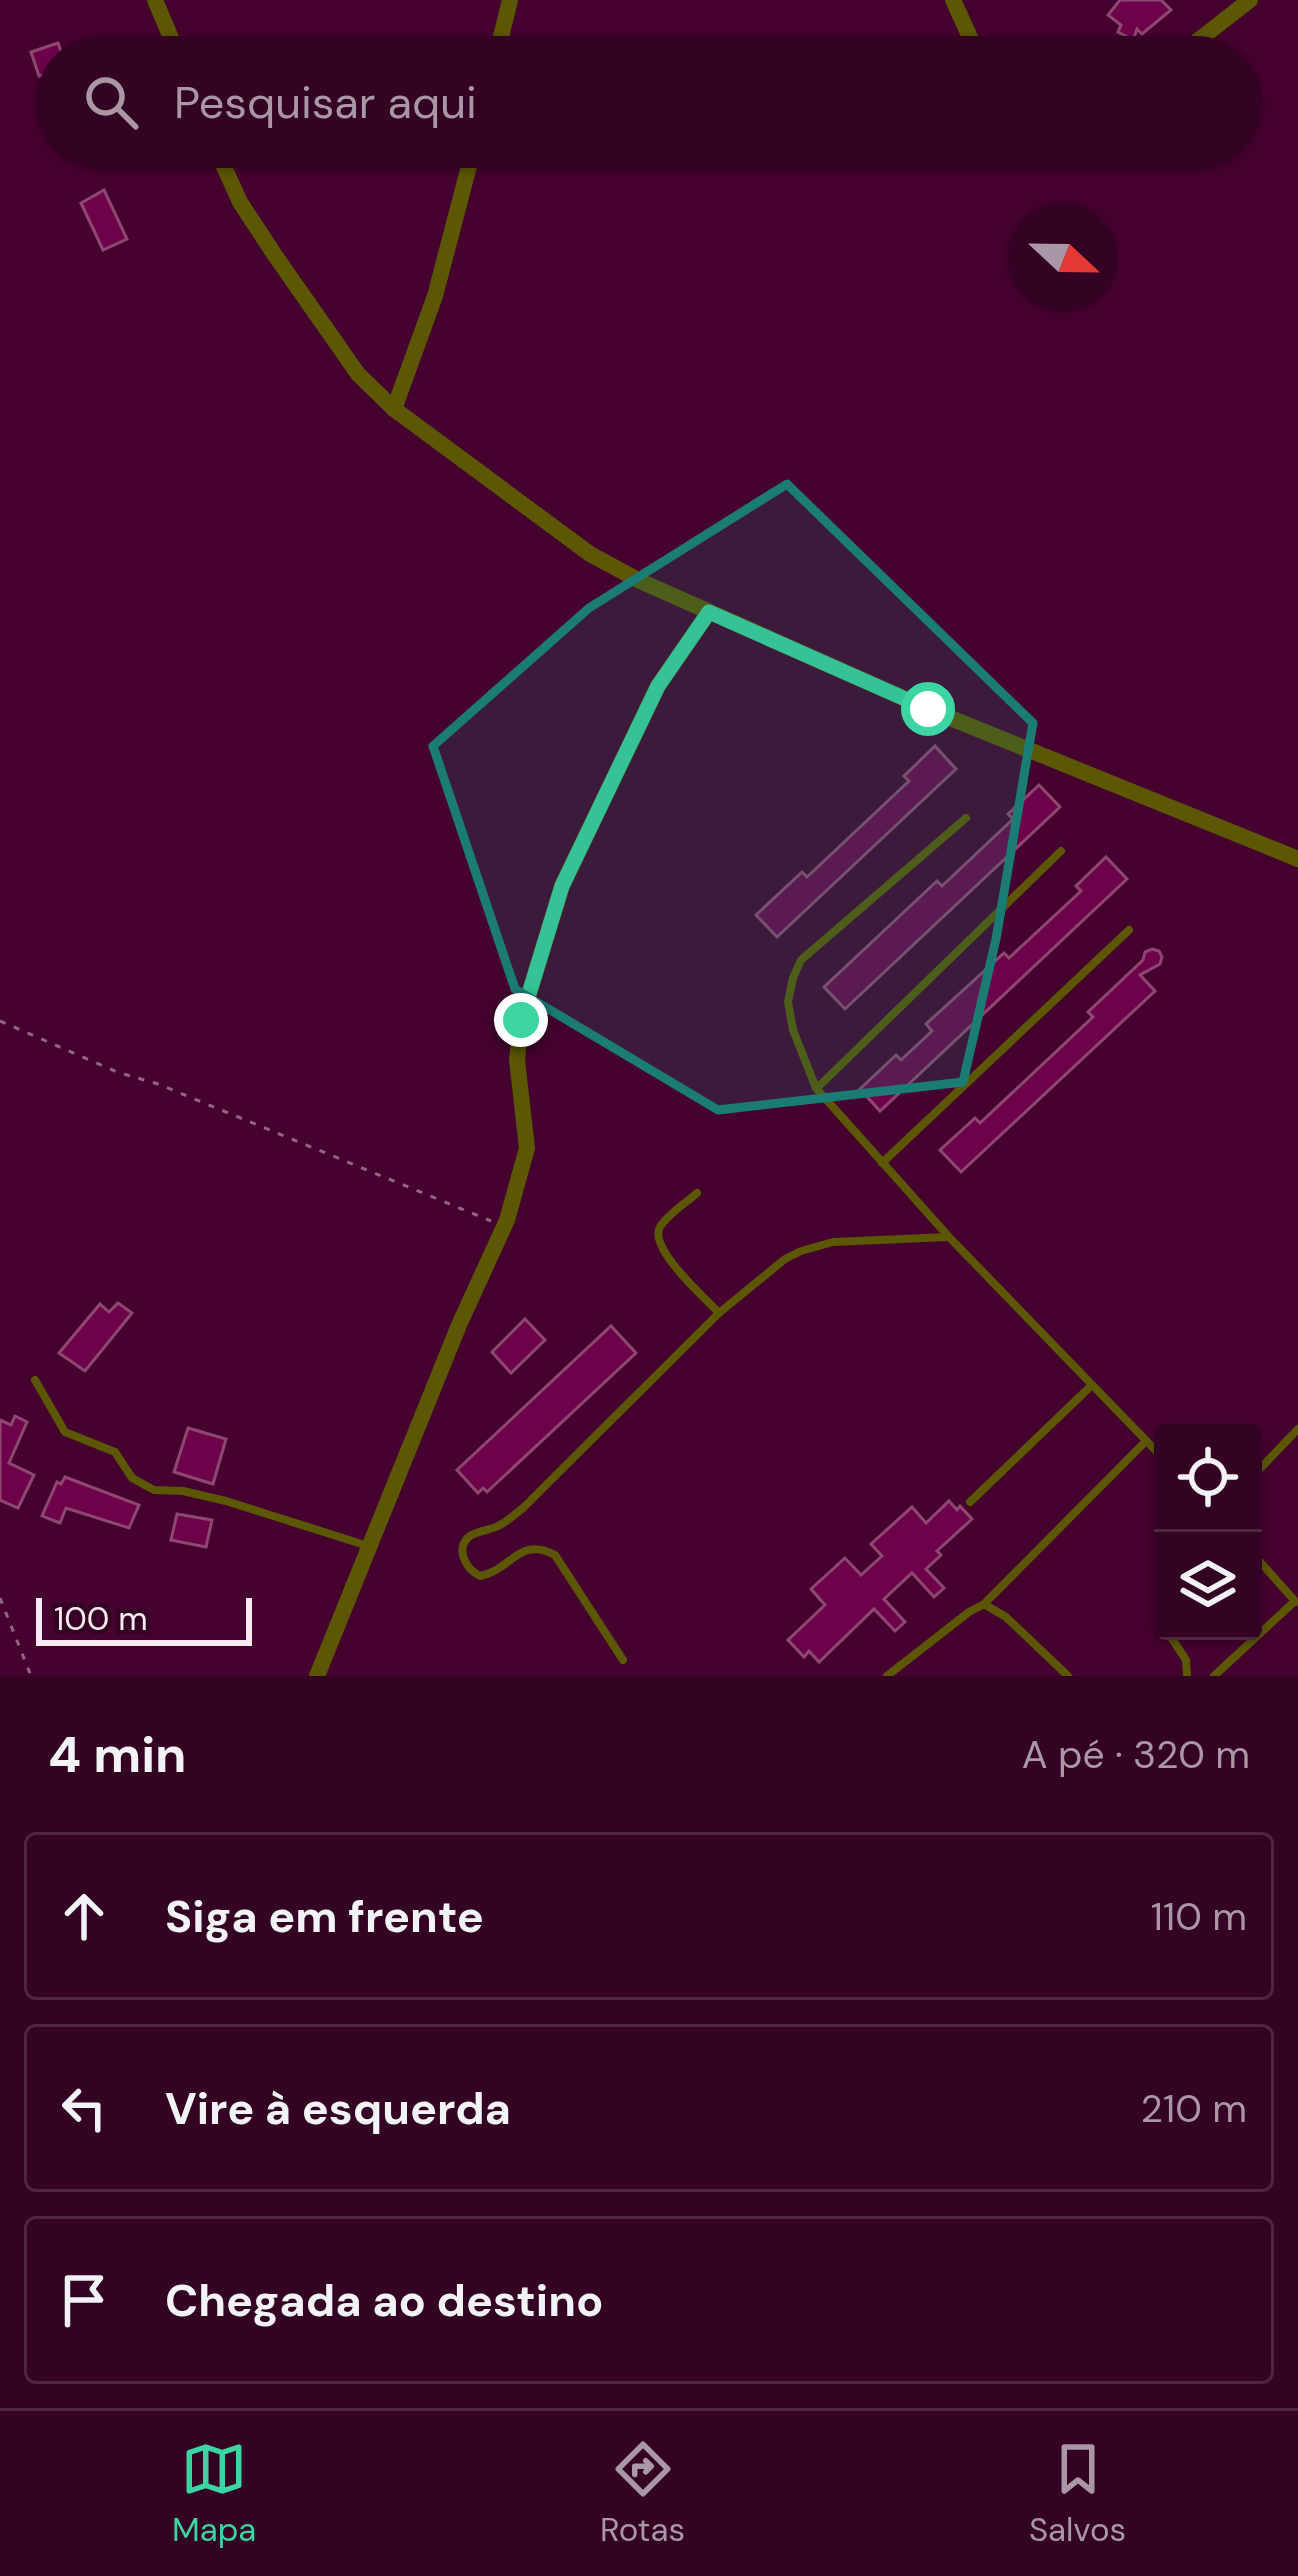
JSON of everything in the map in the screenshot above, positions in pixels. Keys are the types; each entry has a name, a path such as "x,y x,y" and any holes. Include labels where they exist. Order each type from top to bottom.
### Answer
{"street":[{"path":"155,0 170,36"},
{"path":"501,36 510,0"},
{"path":"953,0 969,36"},
{"path":"1204,36 1250,0"},
{"path":"225,168 240,202 358,374 394,410 590,554 640,581 928,709 1298,859"},
{"path":"394,410 435,296 469,168"},
{"path":"317,1676 459,1325 504,1227 527,1148 517,1060 521,1020 562,886 658,686 709,612"}],"lane":[{"path":"966,818 801,960 788,1001 793,1030 816,1088 949,1237 1154,1449"},
{"path":"816,1088 1061,851"},
{"path":"882,1163 1129,930"},
{"path":"697,1193 661,1226 658,1238 664,1253 719,1313"},
{"path":"623,1660 555,1555 528,1549 480,1576 466,1564 463,1545 472,1535 501,1525 523,1508 719,1313 785,1259 833,1242 949,1237"},
{"path":"35,1380 65,1432 115,1451 132,1478 154,1490 226,1501 369,1546"},
{"path":"970,1502 1092,1385"},
{"path":"1262,1467 1298,1429"},
{"path":"887,1676 984,1604 1146,1441"},
{"path":"1214,1676 1297,1603 1262,1564"},
{"path":"984,1604 1006,1617 1068,1676"},
{"path":"1173,1640 1186,1660 1187,1676"}],"path":[{"path":"0,1021 504,1227"},
{"path":"0,1598 31,1676"}],"highlighted area":[{"path":"787,484 1033,723 996,939 963,1082 718,1110 515,989 433,746 589,608"}],"building":[{"path":"1120,0 1161,0 1171,10 1142,34 1137,29 1134,36 1118,32 1121,25 1108,15"},
{"path":"104,190 127,239 103,250 81,203"},
{"path":"935,746 956,769 777,937 756,915 802,872 807,877 909,781 904,776"},
{"path":"1039,785 1060,807 845,1009 824,987 937,881 942,886 1013,819 1008,814"},
{"path":"1106,857 1127,879 880,1111 860,1089 896,1055 901,1060 932,1031 926,1024 1004,953 1009,958 1081,891 1076,886"},
{"path":"1152,949 1159,951 1160,964 1140,975 1155,991 961,1172 940,1150 975,1118 980,1123 1093,1017 1088,1012"},
{"path":"118,1303 132,1313 85,1371 59,1353 100,1304 109,1312"},
{"path":"525,1319 545,1340 511,1373 492,1352"},
{"path":"611,1326 636,1353 487,1492 483,1488 478,1493 457,1470"},
{"path":"15,1416 27,1422 9,1463 34,1475 18,1508 0,1500 0,1420 11,1425"},
{"path":"188,1428 226,1439 213,1484 174,1472"},
{"path":"65,1477 139,1505 129,1528 66,1508 60,1523 42,1516 57,1482 61,1484"},
{"path":"949,1501 972,1519 937,1551 941,1555 926,1569 944,1588 934,1597 912,1573 884,1599 905,1622 895,1631 874,1609 819,1662 809,1651 804,1657 788,1640 825,1605 811,1589 845,1558 861,1575 882,1556 871,1544 912,1507 926,1523"},
{"path":"177,1514 212,1520 206,1547 171,1540"}],"route":[{"path":"521,1020 562,886 658,686 709,612 928,709"}]}
